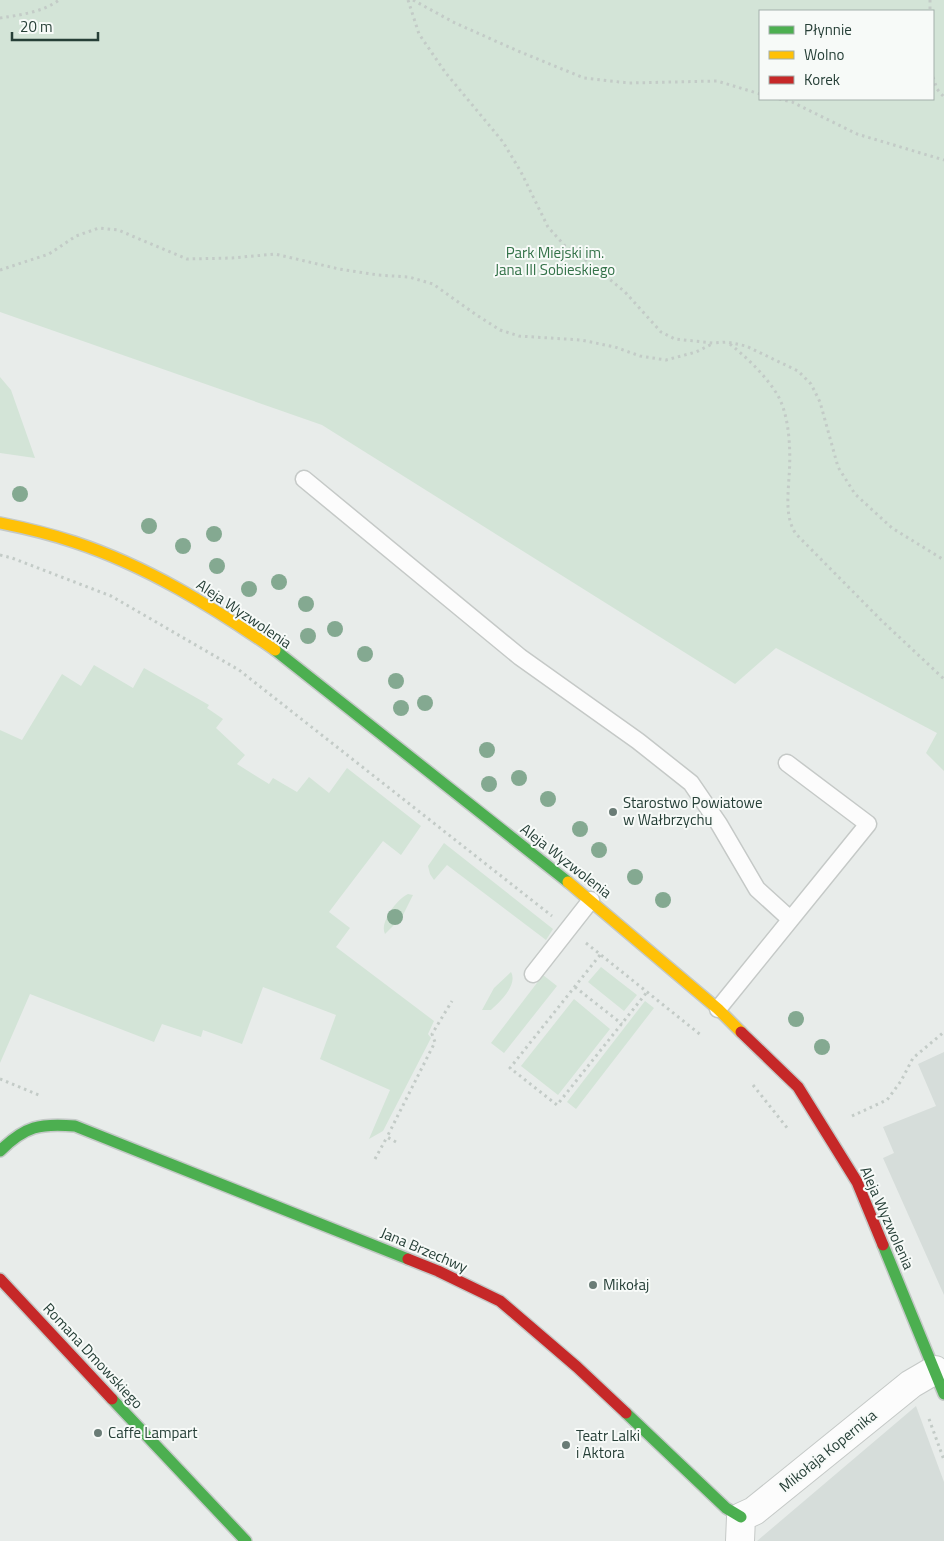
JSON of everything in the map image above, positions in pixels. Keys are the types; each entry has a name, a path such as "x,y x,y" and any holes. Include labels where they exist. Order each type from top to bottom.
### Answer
{"street":[{"name":"Aleja Wyzwolenia","path":"0,523 30,529 95,548 160,578 221,613 275,650 591,900 718,1008 798,1087 858,1182 939,1382"},
{"name":"Jana Brzechwy","path":"0,1151 11,1139 32,1126 45,1123 75,1126 438,1271 500,1301 577,1367 726,1508 741,1529"},
{"name":"Romana Dmowskiego","path":"0,1279 246,1541"},
{"name":"Mikołaja Kopernika","path":"741,1529 754,1511 909,1386 939,1382"}],"lane":[{"path":"304,479 520,657 638,741 691,783 719,824 757,889 790,919"},
{"path":"718,1008 868,824 787,763"},
{"path":"533,974 591,900"}],"path":[{"path":"0,18 18,16 51,6 60,0"},
{"path":"408,0 419,34 445,72 503,142 521,172 548,227 565,246 590,263 625,292 661,332 675,339 713,344 727,342 746,346 798,371 811,384 820,402 838,467 855,494 892,528 944,560"},
{"path":"413,0 455,23 584,78 629,83 717,81 759,94"},
{"path":"934,80 937,89 944,97"},
{"path":"783,100 792,102 858,134 944,160"},
{"path":"0,270 49,254 76,236 99,228 118,230 187,259 232,258 275,254 339,270 409,277 433,284 500,330 519,336 581,340 615,347 640,356 666,360 696,352 713,344"},
{"path":"727,342 744,356 766,379 776,392 784,410 791,456 788,498 790,525 796,534 882,621 944,679"},
{"path":"0,555 111,596 239,670 709,1041"},
{"path":"600,955 510,1068 557,1105 647,992"},
{"path":"575,987 622,1024"},
{"path":"375,1159 435,1042 432,1034 452,1001"},
{"path":"852,1116 886,1100 901,1081 913,1058 944,1032"},
{"path":"0,1079 46,1098"},
{"path":"749,1081 790,1132"},
{"path":"387,1137 396,1142"},
{"path":"931,1424 944,1460"}],"shaded area":[{"path":"944,1052 944,1295 883,1158 894,1153 883,1127 936,1106 918,1064"},
{"path":"916,1406 944,1482 944,1541 757,1541"}],"green space":[{"name":"Park Miejski im. Jana III Sobieskiego","path":"0,0 944,0 944,771 926,753 937,733 776,648 735,684 322,425 0,312"},
{"path":"0,377 11,390 35,458 0,453"},
{"path":"94,665 133,688 144,668 209,705 207,708 223,719 216,728 245,755 237,764 269,784 273,778 297,792 309,777 329,793 347,768 421,826 401,855 383,841 329,912 350,928 336,947 434,1021 428,1034 431,1038 383,1131 369,1139 390,1090 320,1059 336,1015 263,987 242,1044 203,1030 201,1037 162,1024 154,1042 30,994 0,1063 0,730 22,740 62,674 81,686"},
{"path":"444,843 553,929 546,940 447,865 434,880 428,866"},
{"path":"408,894 413,895 402,917 385,934 385,924 390,912"},
{"path":"601,967 637,995 624,1011 588,982"},
{"path":"511,972 513,977 507,993 491,1010 482,1010 494,988"},
{"path":"543,975 557,986 504,1053 491,1043"},
{"path":"574,999 610,1029 558,1095 521,1066"},
{"path":"645,1001 654,1008 576,1109 567,1102"}],"traffic: fast":[{"path":"275,650 568,882"},
{"path":"0,1151 25,1131 42,1126 75,1126 408,1259"},
{"path":"883,1245 944,1394"},
{"path":"112,1399 246,1541"},
{"path":"626,1413 726,1508 741,1517"}],"traffic: slow":[{"path":"0,523 65,539 101,552 153,575 228,618 275,650"},
{"path":"568,882 718,1009 741,1032"}],"traffic: jam":[{"path":"741,1032 798,1087 857,1182 883,1245"},
{"path":"408,1259 438,1271 500,1301 577,1367 626,1413"},
{"path":"0,1279 112,1399"}],"place":[{"name":"Starostwo Powiatowe w Wałbrzychu","path":"613,812"},
{"name":"Mikołaj","path":"593,1285"},
{"name":"Caffe Lampart","path":"98,1433"},
{"name":"Teatr Lalki i Aktora","path":"566,1445"}]}
